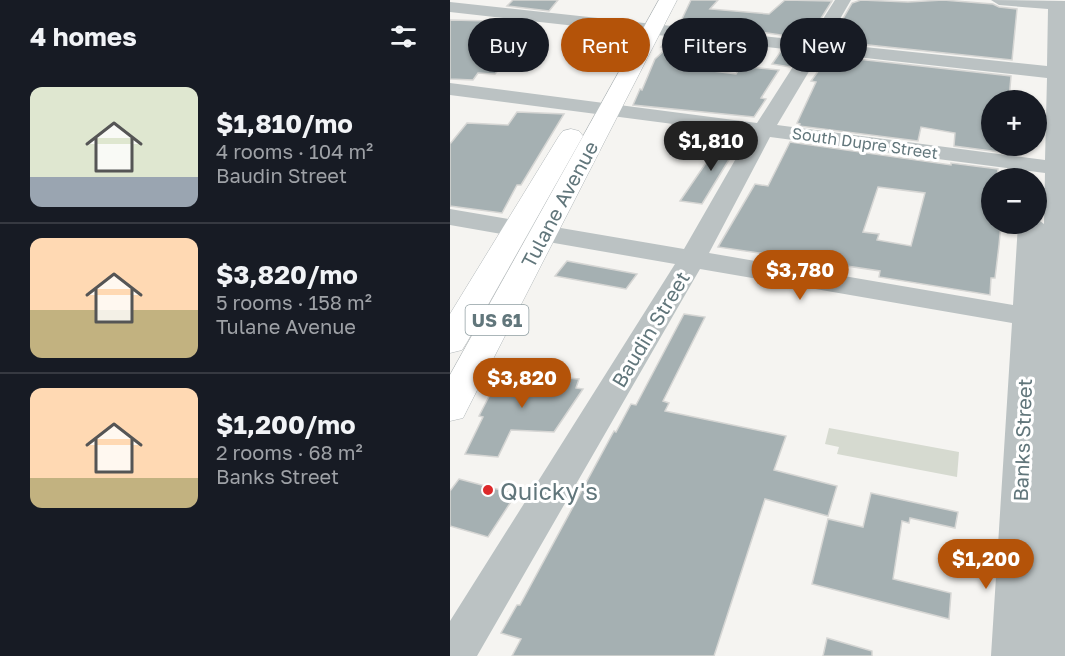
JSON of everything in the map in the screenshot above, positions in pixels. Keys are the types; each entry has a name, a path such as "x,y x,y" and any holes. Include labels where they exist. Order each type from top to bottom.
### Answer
{"main road":[{"name":"Tulane Avenue","path":"646,18 651,0"},
{"name":"Tulane Avenue","path":"650,21 668,0"},
{"name":"Tulane Avenue","path":"450,408 530,230 619,72"},
{"name":"Tulane Avenue","path":"450,342 530,230"}],"street":[{"name":"Baudin Street","path":"832,18 843,0"},
{"path":"999,0 1052,3"},
{"name":"Banks Street","path":"1052,3 1038,43 1053,72"},
{"name":"Banks Street","path":"1052,3 1053,72 1044,165 1050,320 1047,533 1057,656"},
{"path":"450,7 561,19"},
{"path":"650,29 780,42"},
{"path":"867,52 1053,72"},
{"name":"Baudin Street","path":"453,656 692,259 764,129 800,72"},
{"name":"Banks Street","path":"1037,90 1053,72"},
{"name":"South Dupre Street","path":"450,89 1044,165"},
{"path":"450,217 1050,320"},
{"name":"Banks Street","path":"1033,234 1050,320"},
{"name":"Banks Street","path":"1013,656 1047,533"}],"shaded area":[{"path":"829,428 959,452 957,477 837,454 839,447 825,444"}],"building":[{"path":"513,0 558,0 549,11 507,6"},
{"path":"691,0 718,0 710,9 769,14 785,0 832,1 821,18 780,18 780,35 768,33 768,18 682,18"},
{"path":"861,0 908,2 943,0 993,4 1017,9 1012,60 867,45 867,18 843,18 852,3"},
{"path":"450,20 468,20 468,72 497,72 495,74 478,73 473,80 450,79"},
{"path":"780,52 780,65 772,64"},
{"path":"662,53 662,72 736,74 737,72 768,72 768,69 779,70 761,98 766,99 754,117 633,105 655,59"},
{"path":"867,60 1011,76 1010,90 981,90 981,150 954,146 955,133 921,127 918,141 799,126 800,124 797,123 816,82 811,81 818,72 867,72"},
{"path":"517,112 564,114 521,185 517,185 502,213 450,206 450,144 467,123 508,125"},
{"path":"723,138 741,140 702,204 680,201"},
{"path":"790,142 951,165 951,163 990,168 981,168 981,234 1000,234 995,278 991,278 990,295 879,277 880,271 718,247 755,184 768,186","holes":["878,187 925,193 911,246 877,240 879,234 863,232"]},
{"path":"567,261 637,274 626,289 555,276"},
{"path":"684,314 705,317 663,401 669,403 665,411 786,436 774,470 837,486 828,516 765,499 714,656 512,656 521,639 501,633 517,605 520,605 614,431 616,432 631,404 636,405"},
{"path":"501,373 579,379 576,388 583,389 554,432 511,430 498,457 465,454 483,417 479,416"},
{"path":"459,479 516,494 488,537 450,526 450,491"},
{"path":"871,493 958,512 955,528 910,518 909,523 902,521 893,579 951,593 949,619 812,584 828,519 863,527"},
{"path":"827,638 872,651 872,656 823,656"}],"place":[{"name":"Quicky's","path":"488,490"}]}
